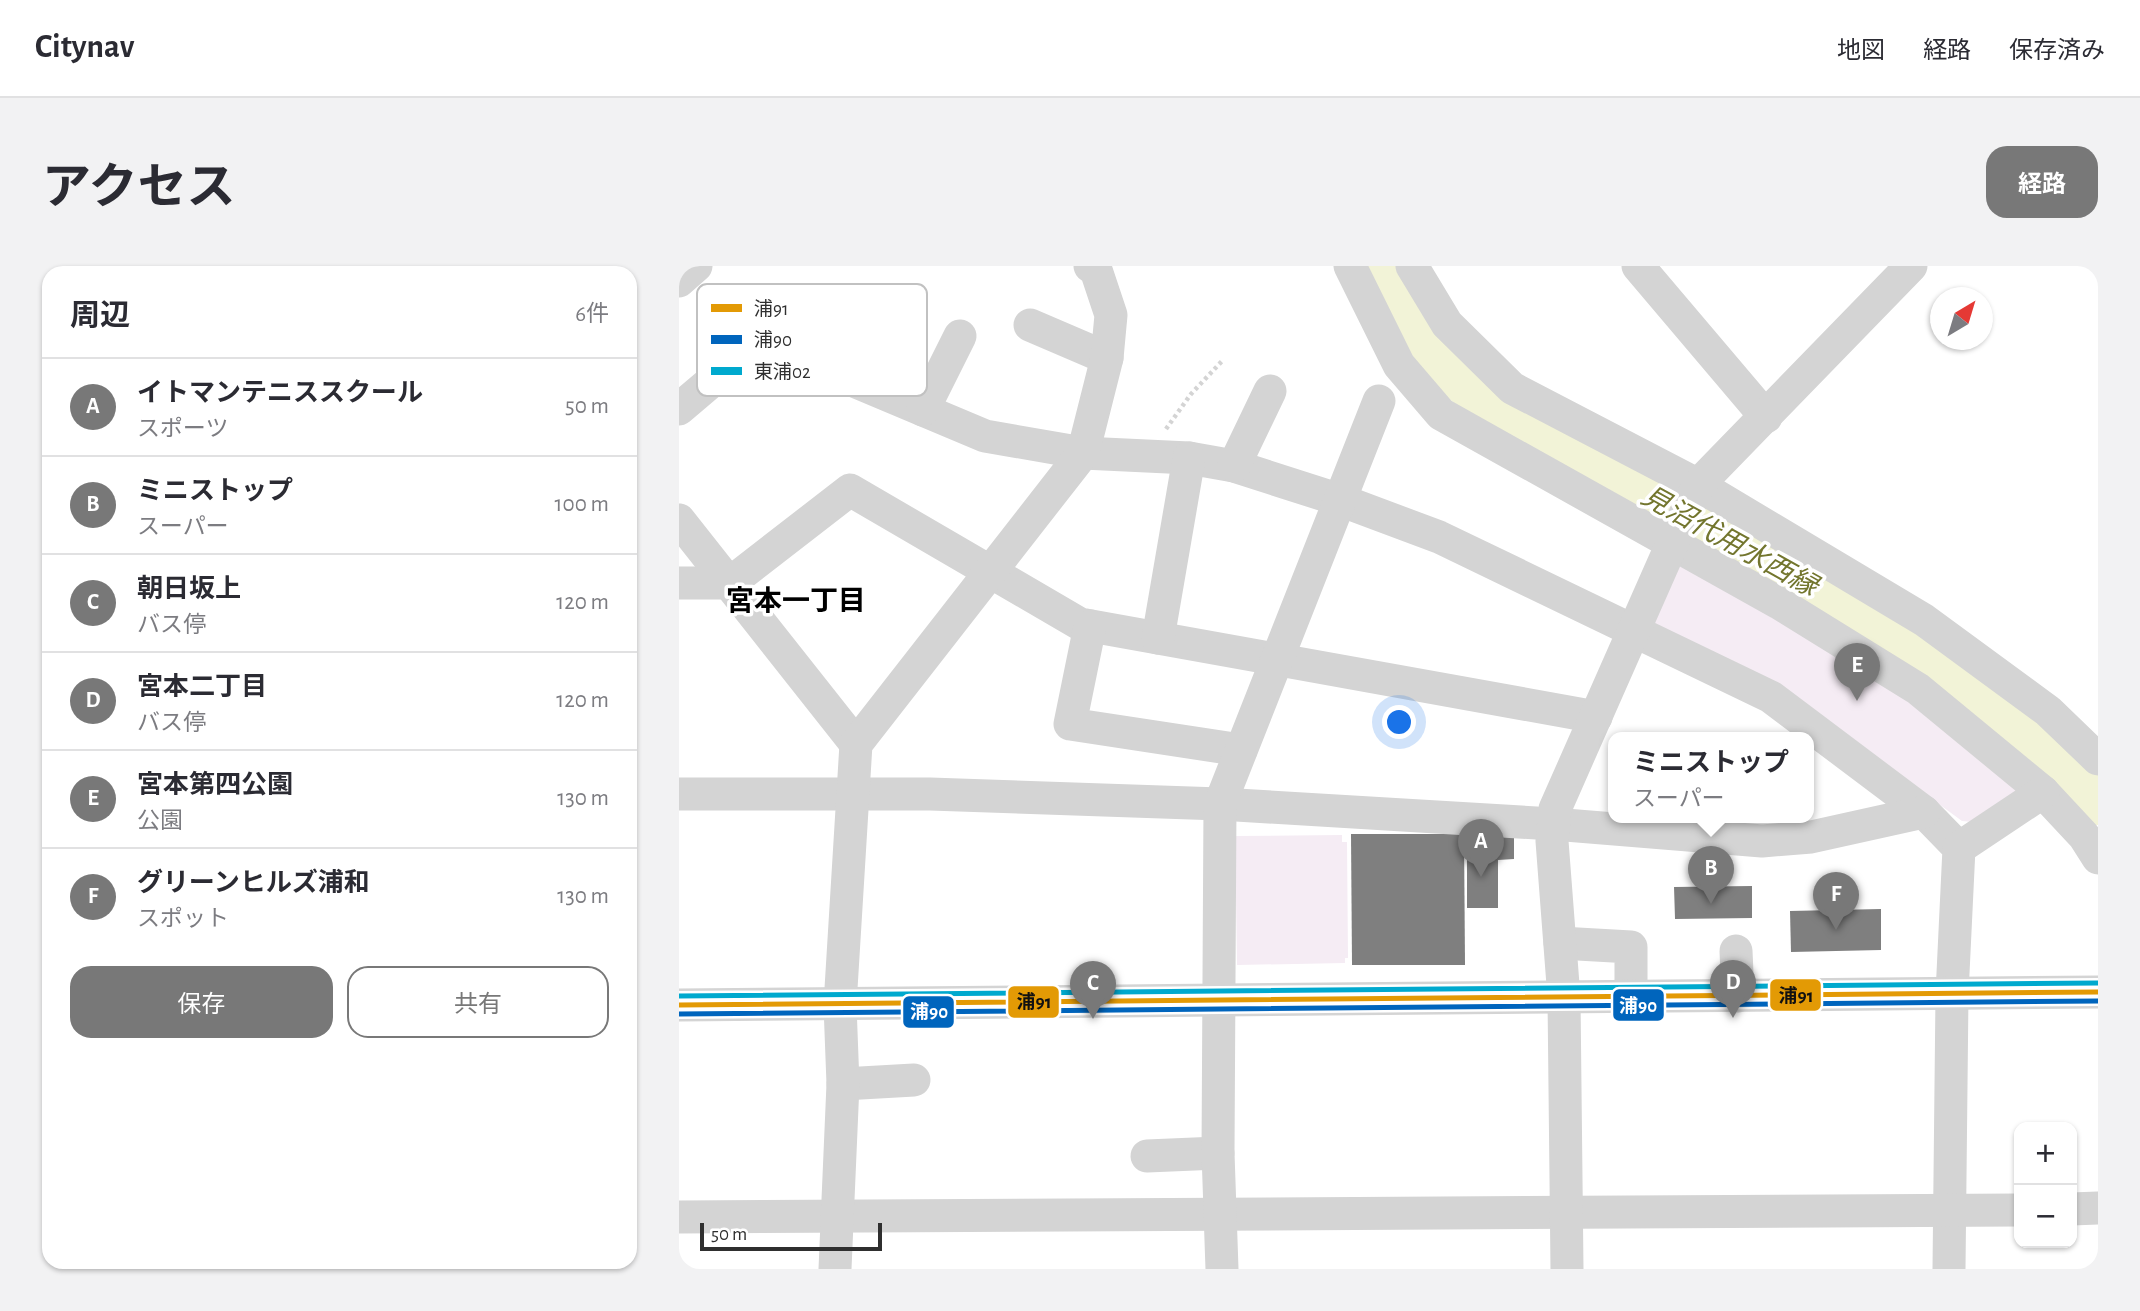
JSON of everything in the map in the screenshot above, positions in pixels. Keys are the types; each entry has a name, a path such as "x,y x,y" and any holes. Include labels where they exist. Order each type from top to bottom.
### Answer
{"street":[{"path":"679,281 696,266"},
{"path":"835,1269 843,1084 840,1005 856,744 1083,453 1107,358 1111,315 1096,270 1090,266"},
{"path":"1222,1269 1218,1153 1221,999 1220,804 1389,383 1350,266"},
{"path":"1412,266 1447,324 1512,388 1924,620 2048,711 2098,759"},
{"path":"1638,266 1766,417"},
{"path":"1567,1269 1564,998 1553,824 1555,809 1695,491 1911,266"},
{"path":"1030,325 1107,358"},
{"path":"923,410 960,336"},
{"path":"1389,383 1674,540 1919,689 2043,792 2084,836 2098,858"},
{"path":"1234,466 1270,391"},
{"path":"679,409 697,394"},
{"path":"890,396 995,439 1083,453 1189,458 1234,466 1341,500 1439,537 1771,696 1924,812 1959,848 1952,994 1949,1269"},
{"path":"1158,638 1189,458"},
{"path":"679,583 730,583 850,490 1080,624 1596,718"},
{"path":"679,520 856,744"},
{"path":"1090,626 1070,724 1241,750"},
{"path":"1959,848 2043,792"},
{"path":"679,794 854,794 1220,804 1553,824 1762,841 1811,837 1924,812"},
{"path":"1560,943 1631,947 1631,997"},
{"path":"1736,951 1738,996"},
{"path":"679,1004 840,1005 2098,992"},
{"path":"843,1084 914,1080"},
{"path":"1147,1156 1218,1153"},
{"path":"2077,1209 2098,1208"},
{"path":"679,1217 2014,1210"}],"path":[{"path":"1147,456 1191,394 1223,360"}],"shaded area":[{"path":"1676,559 1942,718 2019,793 1973,822 1962,821 1774,683 1656,626 1652,616"},
{"path":"1342,835 1342,842 1347,842 1348,958 1345,958 1345,963 1237,965 1235,836"}],"building":[{"path":"1351,834 1464,834 1465,965 1352,965"},
{"path":"1467,836 1514,836 1514,859 1498,860 1498,908 1467,908"},
{"path":"1752,886 1752,918 1675,919 1674,887"},
{"path":"1881,909 1881,950 1791,952 1790,911"}],"waterway":[{"name":"見沼代用水西縁","path":"1379,266 1402,311 1431,349 1463,382 1499,410 1538,436 1817,591 1892,636 2003,713 2053,752 2098,803"}],"transit line":[{"name":"東浦02","path":"679,996 2098,983"},
{"name":"浦91","path":"679,1005 2098,992"},
{"name":"浦90","path":"679,1014 2098,1001"}],"place":[{"name":"宮本第四公園","path":"1857,701"},
{"name":"イトマンテニススクール","path":"1481,877"},
{"name":"ミニストップ","path":"1711,904"},
{"name":"グリーンヒルズ浦和","path":"1836,930"},
{"name":"宮本二丁目","path":"1733,1018"},
{"name":"朝日坂上","path":"1093,1019"}],"district":[{"name":"宮本一丁目","path":"796,602"}]}
